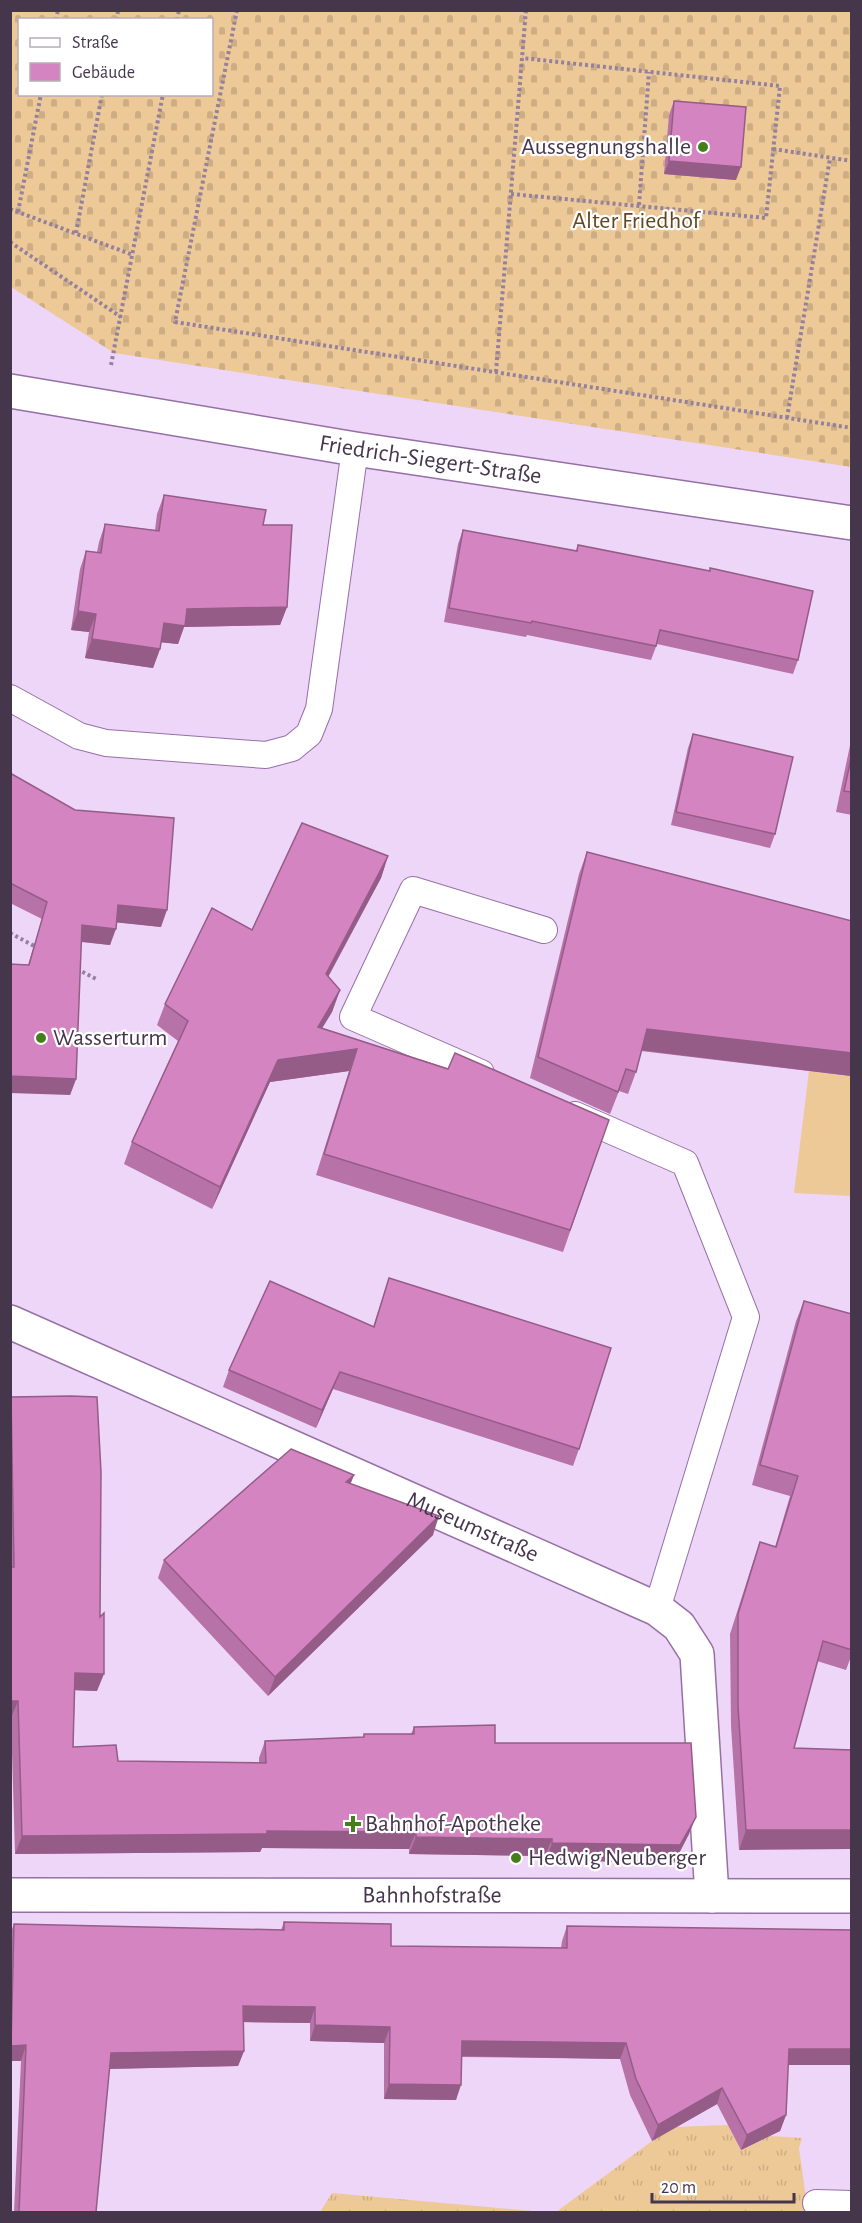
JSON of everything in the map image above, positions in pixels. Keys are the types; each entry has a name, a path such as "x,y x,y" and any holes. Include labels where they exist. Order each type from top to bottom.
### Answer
{"street":[{"name":"Friedrich-Siegert-Straße","path":"10,391 355,449 852,523"},
{"name":"Museumstraße","path":"10,1322 657,1609 679,1626 697,1654 712,1896"},
{"name":"Bahnhofstraße","path":"10,1895 852,1896"}],"lane":[{"path":"10,698 79,736 106,743 266,755 292,748 309,734 319,709 355,449"},
{"path":"503,1083 353,1017 413,890 544,930"},
{"path":"556,1106 685,1163 746,1317 657,1609"},
{"path":"816,2203 852,2204"}],"path":[{"path":"237,10 175,322 852,428"},
{"path":"496,372 526,10"},
{"path":"511,194 766,218 780,86 522,58"},
{"path":"639,205 649,72"},
{"path":"18,212 41,96"},
{"path":"76,233 102,96"},
{"path":"99,407 114,353 163,96"},
{"path":"773,149 852,161"},
{"path":"788,418 830,158"},
{"path":"10,209 133,255"},
{"path":"10,242 121,317"},
{"path":"10,933 39,949"},
{"path":"69,965 98,980"}],"green space":[{"name":"Alter Friedhof","path":"10,11 851,11 851,467 114,353 11,287"},
{"path":"809,1071 851,1076 851,1196 794,1193"},
{"path":"728,2125 741,2150 770,2136 802,2138 799,2148 808,2212 556,2212 652,2141 676,2127"},
{"path":"332,2193 544,2212 320,2212"}],"building":[{"name":"Aussegnungshalle","path":"674,101 746,107 741,167 669,161"},
{"path":"164,495 266,510 263,525 292,525 287,607 187,609 185,626 164,623 160,649 92,639 96,614 78,611 86,551 101,553 105,524 159,531"},
{"path":"463,530 577,551 578,545 710,571 710,568 813,591 798,660 660,630 656,646 532,621 531,623 449,608"},
{"path":"693,734 793,757 775,834 676,812"},
{"path":"852,754 852,792 844,791"},
{"path":"10,773 75,810 174,818 167,910 118,905 116,929 82,925 76,1079 10,1076 10,964 29,965 47,902 10,883"},
{"path":"302,823 388,856 326,974 340,990 318,1027 448,1069 455,1053 609,1120 570,1230 324,1154 357,1049 278,1060 220,1187 132,1142 188,1021 165,1004 212,908 252,930"},
{"path":"587,852 852,921 852,1053 647,1029 636,1072 626,1069 618,1092 538,1057"},
{"path":"389,1278 611,1348 579,1449 340,1372 322,1410 229,1370 270,1281 374,1327"},
{"path":"804,1301 852,1314 852,1650 823,1641 794,1748 852,1750 852,1830 746,1830 738,1706 738,1614 760,1542 776,1547 798,1476 760,1465"},
{"path":"11,1397 97,1397 101,1472 100,1617 104,1613 104,1674 75,1673 73,1747 116,1745 118,1761 266,1763 265,1741 364,1737 364,1734 414,1734 414,1727 495,1725 495,1743 691,1743 696,1817 680,1845 552,1843 552,1839 416,1837 416,1832 267,1831 267,1834 22,1836 18,1701 10,1701 10,1567 14,1567"},
{"path":"291,1449 354,1475 346,1482 439,1516 275,1677 164,1560"},
{"path":"284,1922 391,1924 391,1946 567,1948 567,1926 852,1930 852,2049 789,2049 786,2115 747,2135 722,2088 658,2125 636,2079 626,2043 462,2041 461,2085 389,2084 390,2027 315,2025 315,2007 243,2006 244,2051 111,2053 96,2212 19,2212 26,2045 11,2046 14,1924 284,1930"}],"place":[{"name":"Aussegnungshalle","path":"703,147"},
{"name":"Wasserturm","path":"41,1038"},
{"name":"Bahnhof-Apotheke","path":"353,1824"},
{"name":"Hedwig Neuberger","path":"516,1858"}]}
